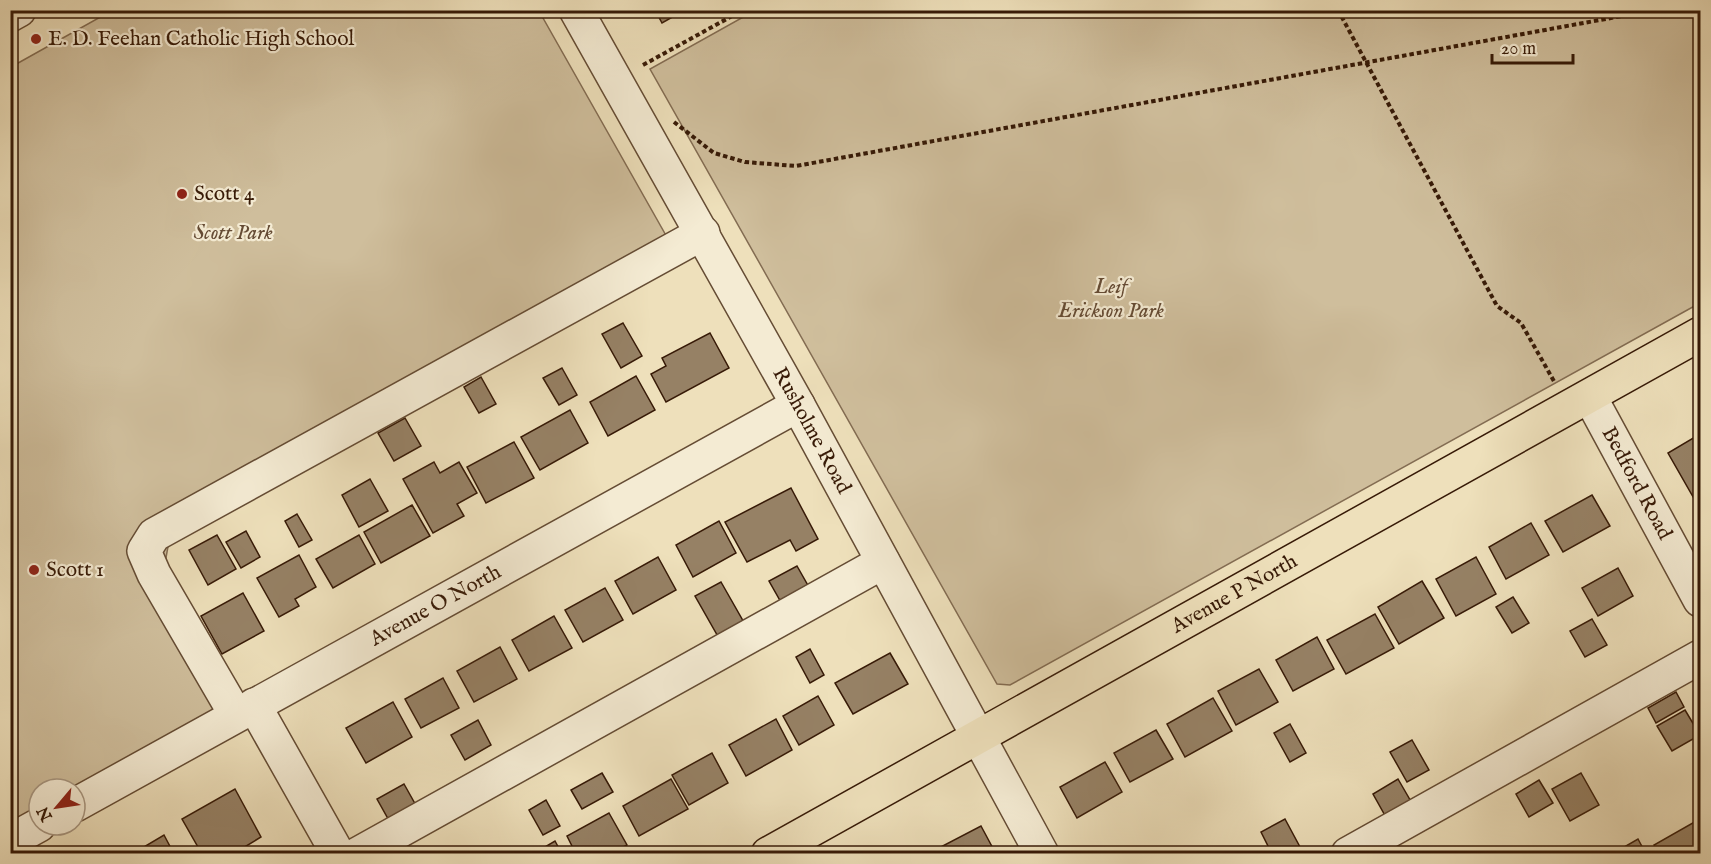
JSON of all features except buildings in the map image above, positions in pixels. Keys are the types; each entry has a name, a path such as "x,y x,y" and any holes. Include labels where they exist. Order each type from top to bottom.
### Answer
{"main road":[{"name":"Avenue P North","path":"768,854 1701,334"}],"street":[{"path":"10,15 19,10"},
{"name":"Rusholme Road","path":"576,10 798,405 981,737 1042,854"},
{"path":"338,854 154,574 144,551 154,535 703,233"},
{"name":"Bedford Road","path":"1579,402 1701,600"},
{"name":"Avenue O North","path":"87,797 798,405"},
{"path":"358,854 883,562"},
{"path":"1348,854 1701,657"},
{"path":"10,841 27,832"}],"path":[{"path":"644,65 743,10"},
{"path":"1338,10 1497,306 1521,322 1579,402"},
{"path":"675,122 714,153 745,162 796,166 1655,10"}],"green space":[{"name":"Scott Park","path":"111,11 539,11 668,239 169,541 165,563 240,700 87,783 87,777 27,777 27,820 11,829 11,67"},
{"name":"Leif Erickson Park","path":"754,11 1700,11 1700,303 1010,685 997,684 650,69"}],"place":[{"name":"E. D. Feehan Catholic High School","path":"36,39"},
{"name":"Scott 4","path":"182,194"},
{"name":"Scott 1","path":"34,570"}]}
